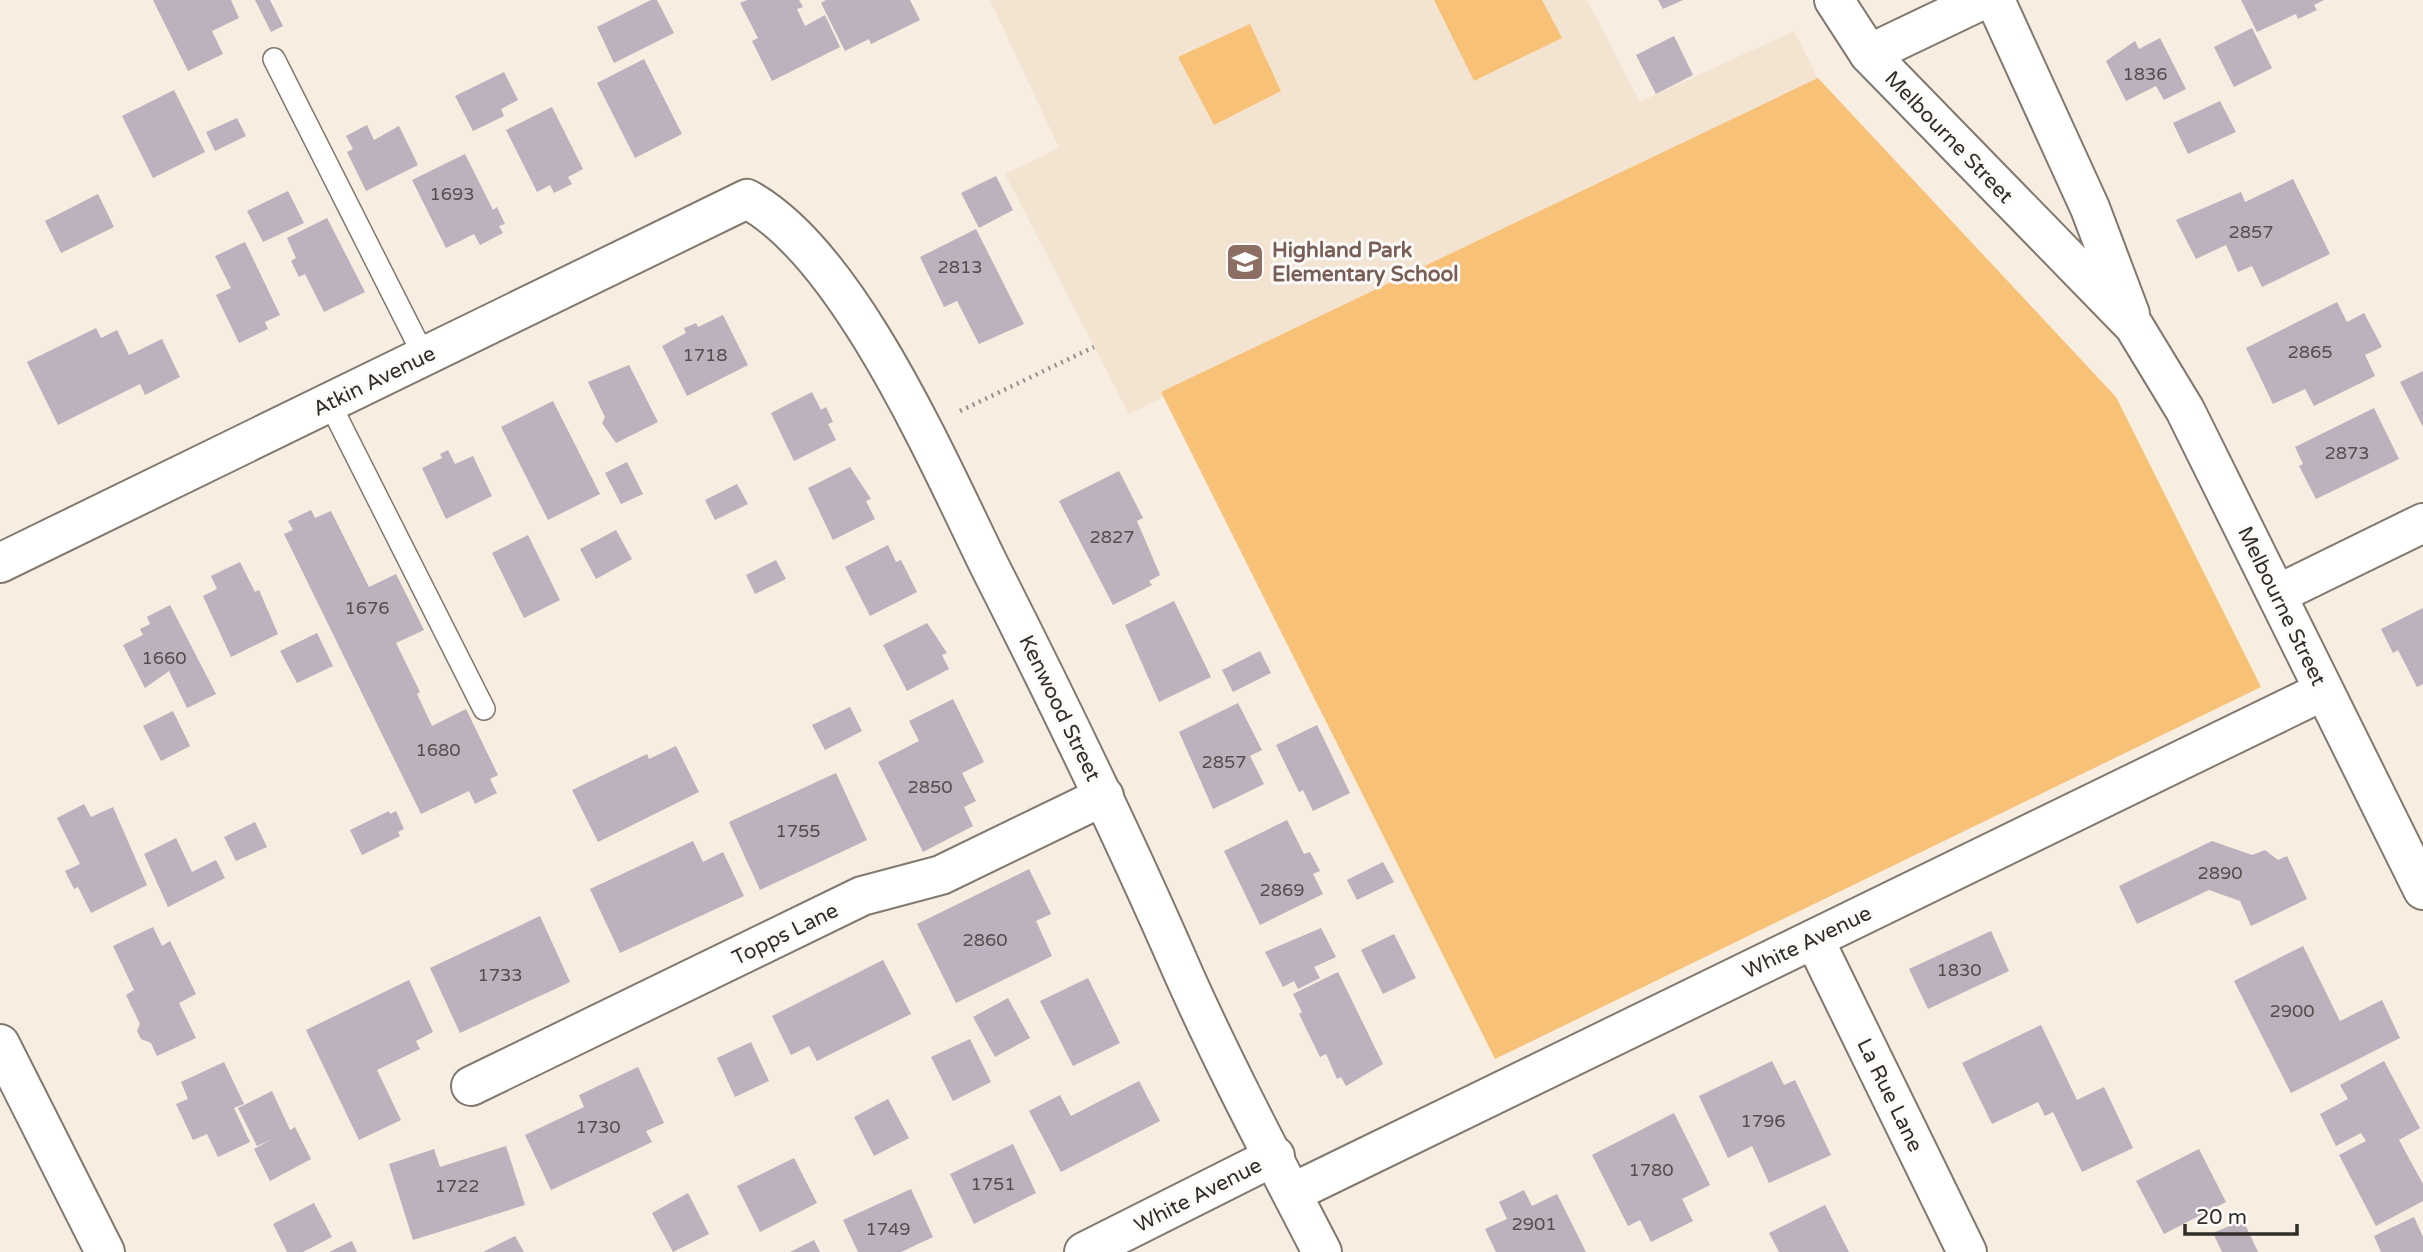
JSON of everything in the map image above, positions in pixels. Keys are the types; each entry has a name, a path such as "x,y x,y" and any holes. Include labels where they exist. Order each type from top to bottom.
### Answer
{"street":[{"name":"Melbourne Street","path":"1834,0 1868,54 2134,326"},
{"path":"1868,54 1982,0"},
{"name":"Melbourne Street","path":"1995,0 2090,208 2134,326 2185,410 2423,890"},
{"name":"Atkin Avenue","path":"0,563 747,199"},
{"name":"Kenwood Street","path":"747,199 767,210 810,253 874,343 921,429 1104,796 1185,976 1322,1252"},
{"path":"2278,594 2423,523"},
{"name":"White Avenue","path":"1292,1193 2323,691"},
{"name":"Topps Lane","path":"471,1086 862,896 932,879 1104,796"},
{"name":"La Rue Lane","path":"1814,939 1968,1252"},
{"path":"0,1044 105,1252"},
{"name":"White Avenue","path":"1084,1252 1275,1156"}],"lane":[{"path":"274,59 424,356"},
{"path":"329,402 484,709"}],"path":[{"path":"960,411 1094,346"}],"shaded area":[{"name":"Highland Park Elementary School","path":"990,0 1587,0 1640,102 1794,31 1818,78 1129,414 1005,174 1059,148"},
{"path":"1434,0 1542,0 1562,38 1474,81"},
{"path":"1250,24 1281,91 1214,125 1178,57"},
{"path":"1818,78 2116,397 2261,687 1495,1059 1161,392"}],"building":[{"path":"153,0 231,0 239,18 212,31 223,54 188,71"},
{"path":"255,0 270,0 283,26 271,32"},
{"path":"651,0 657,0 674,33 614,63 597,27"},
{"path":"747,0 799,0 803,7 797,9 805,26 825,15 840,47 772,81 752,41 758,38 740,3"},
{"path":"826,0 910,0 920,20 871,44 869,39 845,51 821,3"},
{"path":"1658,0 1683,0 1663,9"},
{"path":"2241,0 2324,0 2314,5 2317,10 2298,19 2296,14 2257,32"},
{"path":"2252,28 2272,68 2234,87 2214,47"},
{"path":"1674,36 1693,75 1656,94 1636,55"},
{"path":"2160,38 2186,89 2164,100 2156,86 2126,101 2106,61 2135,41 2139,49"},
{"path":"644,59 682,134 635,158 597,83"},
{"path":"504,72 518,100 501,109 504,116 473,131 455,96"},
{"path":"174,90 205,152 153,178 122,116"},
{"path":"2220,101 2236,132 2188,154 2173,123"},
{"path":"552,107 583,169 568,177 572,184 554,193 550,185 537,192 506,130"},
{"path":"237,118 246,136 215,151 206,132"},
{"path":"367,125 374,140 399,126 418,165 366,191 347,152 353,149 346,136"},
{"path":"465,154 493,210 497,207 505,224 499,226 503,233 480,245 474,234 446,248 412,180"},
{"path":"996,176 1013,210 979,228 961,193"},
{"path":"2293,179 2330,254 2262,287 2252,266 2238,272 2226,245 2196,259 2176,220 2241,192 2245,202"},
{"path":"288,191 304,223 263,242 247,211"},
{"path":"98,194 114,227 61,253 45,221"},
{"path":"327,218 365,292 324,312 305,274 299,277 291,261 296,258 287,238"},
{"path":"976,229 1024,324 979,344 957,301 944,307 920,257"},
{"path":"245,242 280,315 265,322 268,329 239,343 216,295 231,288 215,256"},
{"path":"2337,302 2347,322 2364,313 2382,347 2365,355 2375,376 2314,406 2305,389 2273,404 2246,348"},
{"path":"723,315 748,365 687,396 662,346 686,333 684,328 696,323 698,327"},
{"path":"96,328 101,338 117,330 129,355 162,339 180,377 145,395 140,384 58,425 27,362"},
{"path":"629,365 658,422 616,443 602,423 605,417 588,382"},
{"path":"2423,371 2423,427 2400,382"},
{"path":"812,392 821,410 826,407 833,422 828,424 836,440 794,461 771,413"},
{"path":"553,401 600,494 548,520 501,427"},
{"path":"2374,408 2399,459 2316,499 2299,466 2303,464 2295,447"},
{"path":"448,450 455,464 473,456 492,496 446,519 422,468 442,458 440,454"},
{"path":"627,462 643,494 621,504 605,473"},
{"path":"850,467 871,499 866,501 875,519 833,540 808,488"},
{"path":"1119,471 1143,518 1137,521 1160,575 1149,581 1152,585 1113,605 1059,501"},
{"path":"737,484 748,504 715,520 705,500"},
{"path":"311,510 315,518 331,511 369,587 396,574 424,630 396,643 420,692 417,694 432,726 466,709 498,775 490,779 497,793 475,804 469,791 421,814 284,534 293,530 288,521"},
{"path":"616,530 632,559 596,579 580,549"},
{"path":"528,535 560,600 524,618 492,553"},
{"path":"888,545 896,562 901,560 917,592 870,616 845,567"},
{"path":"776,560 786,579 755,594 746,575"},
{"path":"240,562 255,592 259,590 278,634 231,657 203,596 217,589 211,576"},
{"path":"1174,601 1211,677 1159,702 1125,625"},
{"path":"170,605 216,694 187,708 169,671 145,688 123,645 143,635 140,629 150,624 147,617"},
{"path":"2423,608 2423,684 2417,687 2398,650 2393,653 2381,629"},
{"path":"927,623 947,653 942,655 949,669 907,691 883,645"},
{"path":"317,633 333,666 297,683 280,651"},
{"path":"1260,651 1271,673 1233,692 1222,670"},
{"path":"953,699 984,762 962,773 976,801 964,807 973,826 923,852 878,762 919,741 909,721"},
{"path":"1238,703 1262,750 1250,756 1264,784 1213,809 1179,732"},
{"path":"850,707 862,731 825,750 812,725"},
{"path":"173,711 190,746 161,761 143,726"},
{"path":"1317,725 1350,793 1313,811 1303,790 1299,792 1276,745"},
{"path":"676,746 699,792 598,842 572,790 647,754 649,759"},
{"path":"836,773 867,840 760,890 729,822"},
{"path":"84,804 91,817 113,807 147,885 91,913 78,887 74,889 65,871 80,864 57,818"},
{"path":"389,811 390,814 396,811 404,829 398,832 400,836 362,855 350,830"},
{"path":"1287,820 1304,854 1310,852 1320,871 1313,874 1323,894 1260,925 1224,851"},
{"path":"255,822 267,847 236,861 224,837"},
{"path":"176,838 192,872 216,860 225,878 168,907 144,854"},
{"path":"693,841 703,862 723,852 744,896 620,953 590,889"},
{"path":"2212,841 2252,855 2265,850 2278,860 2287,856 2307,899 2251,926 2240,901 2209,890 2137,924 2119,886"},
{"path":"1383,862 1394,882 1357,900 1347,880"},
{"path":"1029,869 1051,914 1036,921 1052,956 956,1003 917,924"},
{"path":"540,916 570,982 460,1033 430,968"},
{"path":"153,927 162,946 170,941 196,994 179,1003 196,1038 157,1056 151,1043 141,1039 137,1031 140,1024 126,995 134,990 113,946"},
{"path":"1321,928 1336,957 1314,967 1320,978 1298,989 1294,981 1283,987 1265,952"},
{"path":"1991,931 2009,971 1928,1009 1909,969"},
{"path":"1394,934 1416,978 1383,994 1361,950"},
{"path":"2303,946 2340,1021 2382,1000 2400,1038 2291,1093 2234,981"},
{"path":"883,960 911,1014 817,1061 809,1046 791,1055 772,1016"},
{"path":"1338,972 1383,1064 1346,1086 1341,1077 1337,1079 1326,1054 1320,1057 1299,1014 1302,1012 1293,994"},
{"path":"1088,978 1120,1043 1073,1066 1040,1001"},
{"path":"409,980 433,1032 416,1041 420,1049 377,1070 401,1120 359,1140 306,1030"},
{"path":"1008,998 1030,1038 995,1057 973,1017"},
{"path":"2041,1025 2077,1100 2104,1087 2133,1148 2082,1172 2053,1112 2045,1116 2038,1102 1992,1124 1962,1063"},
{"path":"970,1039 991,1082 953,1101 931,1057"},
{"path":"751,1042 769,1081 735,1097 717,1058"},
{"path":"1772,1061 1784,1085 1795,1080 1831,1155 1769,1183 1752,1146 1728,1158 1699,1096"},
{"path":"2384,1061 2420,1128 2399,1140 2423,1184 2423,1201 2376,1226 2339,1155 2366,1141 2361,1133 2336,1146 2320,1114 2348,1099 2340,1085"},
{"path":"224,1062 244,1104 234,1108 250,1142 218,1157 207,1134 193,1140 176,1104 188,1099 181,1082"},
{"path":"638,1067 664,1123 646,1131 652,1142 551,1190 525,1135 584,1107 579,1095"},
{"path":"1139,1081 1160,1121 1061,1172 1029,1111 1060,1095 1071,1116"},
{"path":"272,1091 290,1130 295,1127 311,1159 270,1181 254,1149 272,1139 257,1146 238,1108"},
{"path":"888,1099 909,1138 874,1156 854,1117"},
{"path":"1674,1113 1710,1185 1682,1199 1693,1221 1651,1242 1640,1220 1628,1226 1592,1155"},
{"path":"1013,1144 1036,1193 974,1224 950,1174"},
{"path":"506,1146 525,1205 413,1240 389,1164 434,1149 440,1167"},
{"path":"2199,1149 2226,1202 2164,1234 2136,1181"},
{"path":"794,1158 817,1203 760,1232 737,1186"},
{"path":"911,1189 933,1237 901,1252 858,1252 843,1220"},
{"path":"1524,1190 1532,1206 1557,1194 1586,1252 1496,1252 1485,1229 1507,1219 1499,1202"},
{"path":"688,1193 709,1234 673,1252 652,1213"},
{"path":"314,1203 332,1237 303,1252 287,1252 273,1224"},
{"path":"1825,1205 1849,1252 1779,1252 1769,1233"},
{"path":"2414,1217 2423,1237 2423,1252 2381,1252 2374,1236"},
{"path":"2243,1220 2258,1252 2222,1252 2213,1233"},
{"path":"515,1236 524,1252 483,1252"},
{"path":"814,1240 820,1252 790,1252"},
{"path":"352,1241 357,1252 329,1252"}],"place":[{"name":"Highland Park Elementary School","path":"1245,262"}]}
